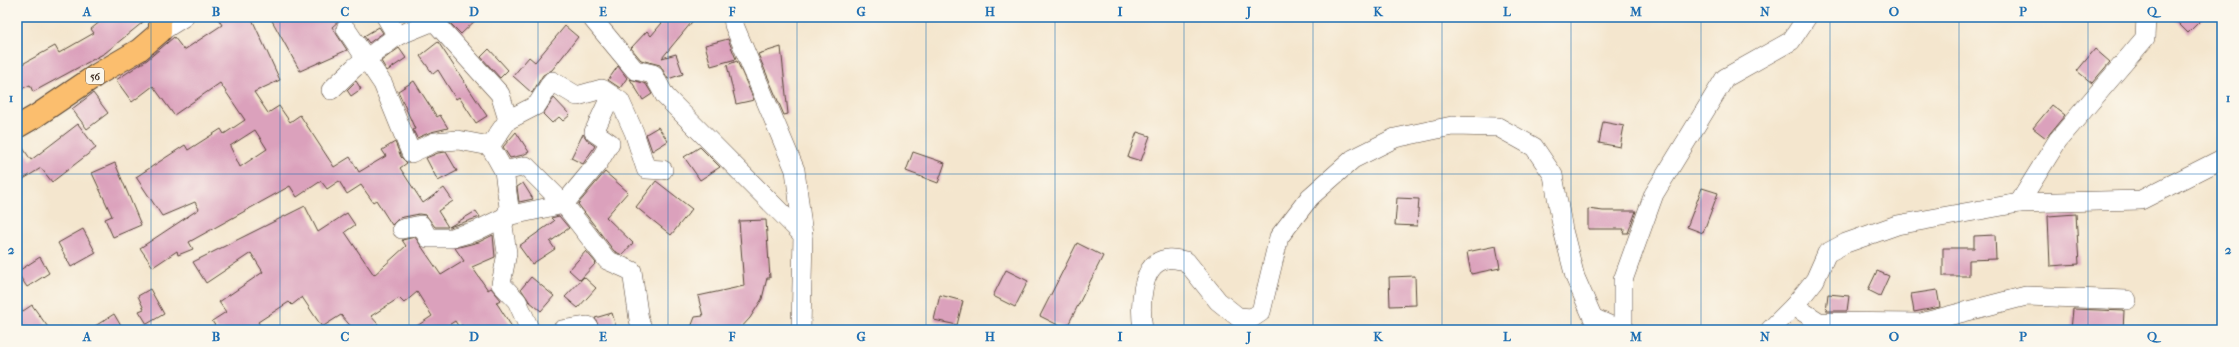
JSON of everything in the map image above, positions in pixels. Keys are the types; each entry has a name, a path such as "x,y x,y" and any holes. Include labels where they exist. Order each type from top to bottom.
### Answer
{"main road":[{"name":"56","path":"17,127 98,74 139,50 160,24"}],"street":[{"path":"160,24 184,17"},
{"path":"386,17 397,36"},
{"path":"591,17 635,70 653,74 665,96 803,235"},
{"path":"734,17 734,25 795,170 803,235 801,330"},
{"path":"1143,330 1142,288 1152,267 1166,259 1186,261 1218,300 1238,317 1252,318 1261,312 1279,237 1310,197 1353,158 1395,138 1452,126 1498,127 1534,147 1553,175 1563,230 1575,277 1594,318 1622,330 1623,280 1654,194 1725,78 1790,42 1807,17"},
{"path":"2019,203 2058,140 2145,38 2146,17"},
{"path":"331,90 366,59 397,36 434,19 500,94 508,120"},
{"path":"346,29 383,84 411,153 435,142 458,140 490,146"},
{"path":"490,146 508,120 536,105 552,81 577,96 602,89 620,101 634,132 646,169 663,170"},
{"path":"402,229 421,225 428,238 450,238 476,231 506,216 564,204 598,163 610,143 594,132 611,95"},
{"path":"490,146 504,171 509,207 503,226 507,253 501,284 517,301 530,330"},
{"path":"1770,330 1794,306 1815,280 1827,253 1846,243 1897,225 2019,203 2141,200 2222,159"},
{"path":"504,171 526,166 564,204 607,260 632,271 639,320 643,330"},
{"path":"1794,306 1820,322 1921,323 2026,296 2127,300"},
{"path":"562,330 588,326 589,330"}],"building":[{"path":"106,17 148,18 105,53 33,92 30,85 17,91 17,67 55,46 59,53 94,33 91,29"},
{"path":"217,17 251,17 280,80 254,92 268,113 279,106 290,122 300,115 334,167 350,157 359,172 386,156 382,150 395,142 401,157 407,163 400,168 423,203 444,188 453,201 438,211 448,227 435,227 426,215 419,214 399,218 392,225 376,200 373,202 361,185 347,194 339,181 327,189 321,181 297,197 290,186 189,242 193,249 178,255 177,251 153,267 140,248 199,209 195,202 162,216 136,177 185,145 188,150 221,129 224,134 245,120 220,83 174,115 153,86 132,102 116,80 147,60 174,37 184,50 222,25","holes":["255,130 267,149 240,167 230,146"]},
{"path":"270,17 349,17 340,20 332,27 347,50 300,71"},
{"path":"454,17 479,17 461,34 449,22"},
{"path":"667,17 696,17 662,58 676,54 683,74 668,79 660,65 641,60 631,48 647,31 651,36"},
{"path":"2172,17 2204,17 2188,33"},
{"path":"565,26 578,37 552,70 543,75 532,93 513,76 529,57 535,62"},
{"path":"379,27 383,33 369,43 364,36"},
{"path":"728,39 736,59 711,66 705,45"},
{"path":"438,42 487,116 476,123 459,97 456,99 438,70 433,74 420,56"},
{"path":"781,47 788,114 784,115 758,54"},
{"path":"399,48 406,58 387,71 381,61"},
{"path":"489,49 508,70 500,78 481,57"},
{"path":"2095,49 2110,62 2092,83 2077,71"},
{"path":"737,61 754,100 736,104 727,65"},
{"path":"618,66 627,78 620,88 608,80"},
{"path":"630,79 646,84 652,94 643,100"},
{"path":"356,81 361,89 351,96 347,90"},
{"path":"414,81 437,117 440,115 448,128 431,132 417,138 413,130 415,129 398,91"},
{"path":"93,93 108,113 87,129 72,109"},
{"path":"554,98 570,115 563,121 559,117 552,123 543,114"},
{"path":"2052,105 2065,115 2046,138 2033,128"},
{"path":"1603,122 1624,126 1620,147 1599,143"},
{"path":"78,124 96,148 52,182 41,168 17,183 17,139 31,160"},
{"path":"658,127 668,141 652,151 646,134"},
{"path":"516,132 529,152 510,158 503,147"},
{"path":"1137,132 1150,136 1141,161 1128,157"},
{"path":"583,134 588,141 595,146 583,164 571,158"},
{"path":"700,147 720,167 700,180 684,157"},
{"path":"446,152 457,171 438,181 426,158 438,153"},
{"path":"913,152 945,163 938,183 906,171"},
{"path":"115,163 141,225 113,237 105,219 112,216 92,173"},
{"path":"605,172 628,192 606,217 633,243 622,255 614,251 578,204"},
{"path":"656,181 692,209 671,235 636,207"},
{"path":"523,183 533,199 519,202 517,187"},
{"path":"1702,188 1718,193 1703,233 1687,227"},
{"path":"1397,198 1419,199 1417,226 1395,225"},
{"path":"305,206 318,232 347,213 355,225 345,232 374,275 406,246 402,240 415,237 441,275 464,261 455,248 479,242 493,235 495,257 472,267 488,290 491,288 501,300 496,302 514,330 465,330 462,325 459,327 455,321 441,330 411,330 432,316 417,292 404,303 399,298 371,316 383,330 354,330 341,315 322,327 302,297 292,305 289,302 258,322 263,330 218,330 212,321 226,312 219,302 263,272 251,253 206,283 193,262"},
{"path":"1588,209 1603,211 1636,211 1628,233 1623,233 1624,229 1588,229"},
{"path":"476,211 480,217 449,227"},
{"path":"2076,214 2079,264 2050,266 2048,216"},
{"path":"559,216 569,228 550,242 555,249 532,264 519,246 554,221 551,218"},
{"path":"766,220 770,278 767,278 762,299 750,318 739,330 690,330 695,317 703,316 698,296 744,286 739,221"},
{"path":"83,229 96,253 71,267 58,243"},
{"path":"1995,235 1996,259 1969,260 1969,276 1943,276 1943,248 1974,248 1974,236"},
{"path":"1077,243 1103,256 1066,329 1040,316"},
{"path":"1496,246 1500,268 1471,274 1467,252"},
{"path":"586,251 596,263 580,280 569,270"},
{"path":"40,257 49,273 27,287 17,272"},
{"path":"1006,270 1028,281 1015,307 993,296"},
{"path":"1877,271 1889,276 1880,296 1868,290"},
{"path":"1415,276 1416,305 1390,306 1389,277"},
{"path":"531,277 554,296 541,311 529,301 521,289"},
{"path":"584,277 596,288 578,308 565,297"},
{"path":"150,289 164,314 147,324 139,311 144,309 138,296"},
{"path":"1937,290 1940,307 1914,312 1911,294"},
{"path":"1828,294 1849,296 1847,311 1826,311"},
{"path":"940,295 963,301 957,325 934,320"},
{"path":"32,305 50,330 24,330 17,319 17,315"},
{"path":"2073,309 2124,311 2123,330 2071,330"},
{"path":"612,313 617,330 600,330 595,318"},
{"path":"114,314 121,326 114,330 89,330"}]}
